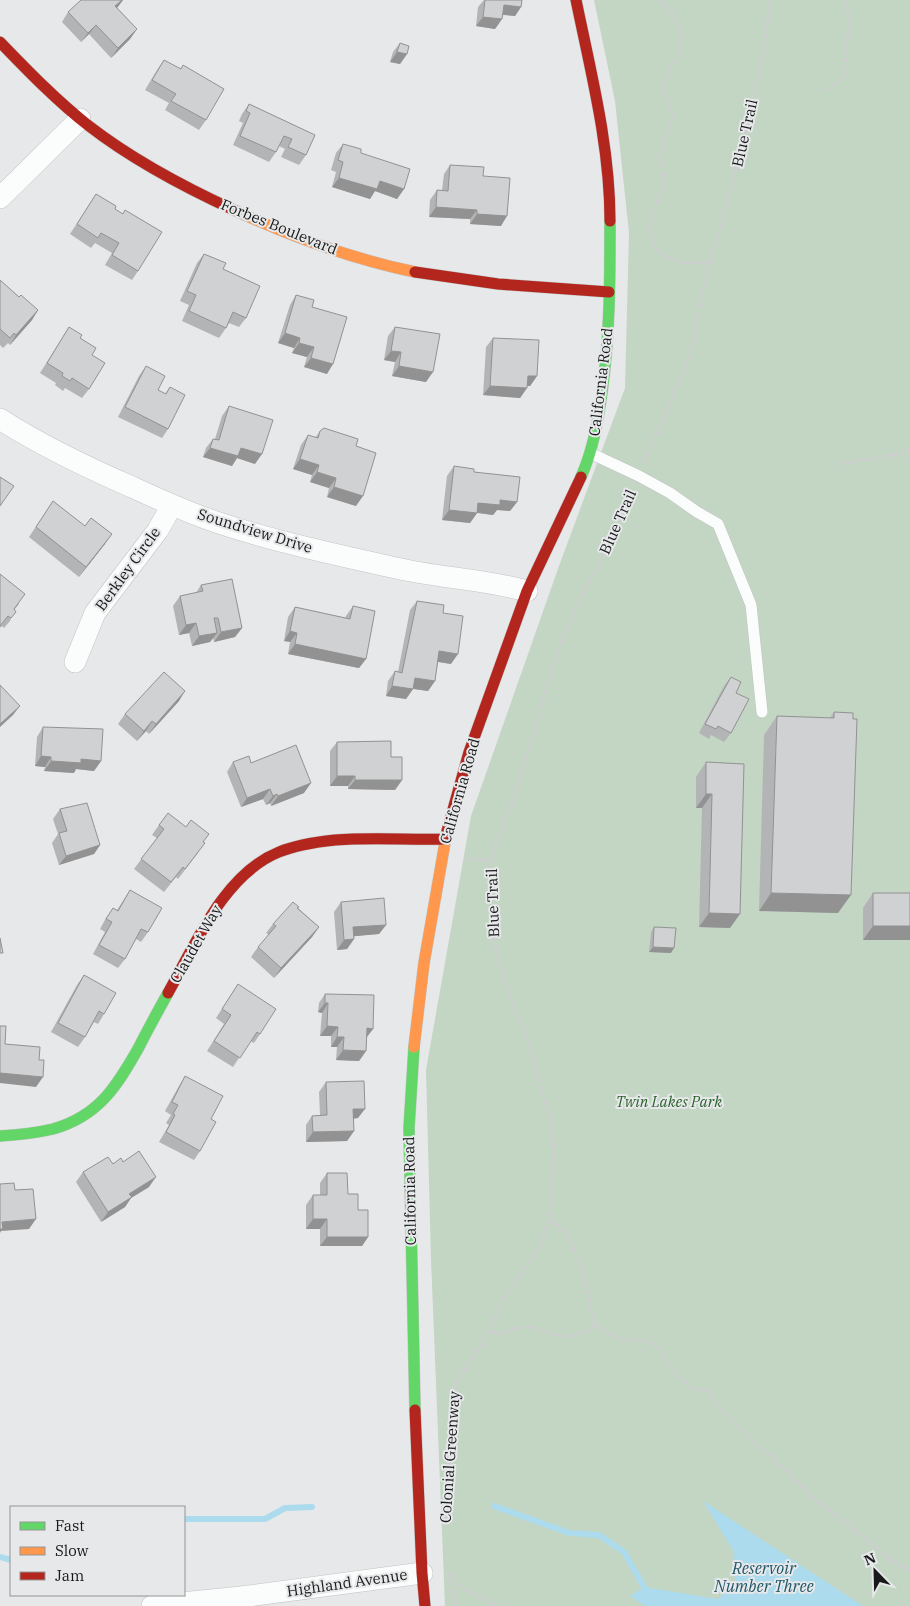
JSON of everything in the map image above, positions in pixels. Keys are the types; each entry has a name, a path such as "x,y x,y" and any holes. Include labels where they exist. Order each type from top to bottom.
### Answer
{"main road":[{"name":"California Road","path":"425,1606 415,1418 410,1217 409,1128 416,1024 445,839 470,752 527,591 583,472 590,453 598,424 605,373 610,318 610,196 599,115 576,0"},
{"name":"Forbes Boulevard","path":"0,42 80,119 137,158 200,194 264,224 312,243 370,262 432,275 509,284 609,292"},
{"name":"Claudet Way","path":"0,1136 38,1134 60,1128 102,1102 121,1079 211,916 244,874 260,863 284,849 326,840 417,841 445,839"}],"street":[{"path":"0,198 80,119"},
{"name":"Soundview Drive","path":"0,419 19,432 84,466 172,505 220,523 343,557 418,573 499,584 527,591"},
{"name":"Berkley Circle","path":"74,662 95,613 158,530 172,505"},
{"name":"Highland Avenue","path":"152,1606 241,1598 422,1573"}],"lane":[{"path":"590,453 639,476 718,524 751,605 762,712"}],"path":[{"path":"660,0 679,23 681,40 675,61 661,86 673,117 660,156 665,184 652,216 650,231 654,246 663,256 685,263 711,263"},
{"name":"Blue Trail","path":"490,1332 500,1303 540,1247 549,1219 554,1171 553,1129 530,1048 506,985 494,941 491,916 491,861 496,842 511,807 560,643 582,595 604,555 692,352 701,296 747,124 762,58 769,14 769,0"},
{"path":"825,90 844,76 849,23 846,0"},
{"path":"840,464 909,450 910,459"},
{"path":"549,1219 563,1229 574,1250 583,1272 595,1324 618,1338 649,1341 658,1348 682,1381 694,1389 707,1392 718,1407 746,1436 813,1497 893,1561 910,1571"},
{"path":"490,1332 502,1334 517,1328 533,1327 563,1337 583,1333 595,1324"},
{"name":"Colonial Greenway","path":"445,1530 447,1516 446,1475 452,1387 490,1332"},
{"path":"446,1564 452,1593 458,1606"},
{"path":"448,1573 463,1588 498,1606"}],"green space":[{"name":"Twin Lakes Park","path":"594,0 910,0 910,1606 445,1606 431,1259 426,1070 471,816 559,566 625,388 629,233 615,101"}],"water":[{"name":"Reservoir Number Three","path":"703,1501 863,1606 645,1606 630,1596 644,1587 718,1599 735,1584 734,1552"}],"building":[{"path":"81,0 122,0 115,6 137,29 118,48 96,25 88,33 68,12"},
{"path":"485,0 522,0 521,7 504,5 502,19 483,17"},
{"path":"400,43 409,46 407,54 397,52"},
{"path":"164,60 181,69 183,65 224,89 206,120 171,101 176,94 152,80"},
{"path":"249,104 315,135 306,155 288,147 292,139 284,136 276,152 240,136 250,113 246,111"},
{"path":"343,144 361,149 361,153 410,169 404,189 380,181 377,189 339,178 343,162 338,160"},
{"path":"450,165 484,167 483,176 510,178 507,216 477,214 477,210 436,207 437,190 448,191"},
{"path":"96,194 116,206 115,209 123,214 125,210 162,232 138,271 112,255 119,243 101,233 98,238 77,224"},
{"path":"204,254 226,263 223,269 260,286 246,318 233,312 226,328 189,311 196,295 187,291"},
{"path":"0,280 19,297 21,295 38,310 16,335 14,333 10,338 0,329"},
{"path":"296,295 314,300 312,307 347,317 333,364 311,358 314,347 299,343 300,338 285,333"},
{"path":"69,327 82,335 80,338 96,348 92,355 105,363 89,389 72,378 70,381 62,376 63,373 47,363"},
{"path":"395,327 440,334 433,372 399,366 401,352 391,351"},
{"path":"493,338 539,340 537,376 528,376 527,388 490,386"},
{"path":"146,366 165,376 158,390 166,394 170,387 185,395 168,429 125,407"},
{"path":"229,406 273,420 262,454 241,448 238,456 210,448 213,439 219,440"},
{"path":"324,428 358,439 356,446 376,453 363,496 334,487 336,478 317,472 319,465 300,459 308,435 318,438 320,431"},
{"path":"454,466 474,469 474,472 520,477 517,502 500,500 500,505 478,503 477,513 449,510"},
{"path":"0,477 14,486 0,506"},
{"path":"53,501 85,526 91,518 112,534 86,567 36,527"},
{"path":"0,574 25,594 14,609 16,612 11,618 8,616 0,626"},
{"path":"232,579 242,628 221,632 218,618 214,618 217,633 199,636 196,623 186,625 180,596 203,591 201,585"},
{"path":"417,601 444,605 443,613 463,616 458,654 439,651 435,681 415,678 413,689 392,686 395,671 402,673"},
{"path":"353,606 375,611 366,659 295,644 297,633 290,631 295,607 350,619"},
{"path":"164,672 185,691 156,724 152,721 144,731 125,714"},
{"path":"731,677 741,682 736,693 749,699 731,733 718,726 716,729 705,724"},
{"path":"0,685 20,706 0,724"},
{"path":"834,712 853,713 853,719 857,719 851,895 771,893 777,716 834,718"},
{"path":"43,727 103,729 101,761 81,759 81,763 51,761 51,757 41,756"},
{"path":"391,741 391,757 402,757 402,780 355,780 355,776 337,776 337,742"},
{"path":"296,745 311,783 278,796 277,794 273,796 270,789 247,798 233,762 249,756 251,763"},
{"path":"706,762 744,764 740,914 709,913 712,794 706,794"},
{"path":"87,803 100,845 66,856 59,833 67,831 60,809"},
{"path":"168,813 186,827 191,820 209,834 203,842 205,843 185,869 183,867 171,882 141,859 164,829 159,825"},
{"path":"130,890 162,908 148,932 141,929 125,959 99,945 112,922 106,919 113,908 118,911"},
{"path":"873,893 910,893 910,926 873,926"},
{"path":"384,898 386,925 353,927 354,939 344,940 341,902"},
{"path":"293,902 299,907 297,908 319,927 281,968 258,947 276,926 273,924"},
{"path":"654,927 676,928 674,948 653,947"},
{"path":"0,938 3,953 0,953"},
{"path":"84,975 116,993 104,1014 99,1011 85,1037 58,1023"},
{"path":"238,984 276,1009 260,1034 257,1032 240,1058 214,1041 231,1015 222,1009"},
{"path":"325,994 374,995 373,1029 367,1028 366,1051 343,1050 344,1037 337,1037 338,1027 327,1026 328,1003 325,1003"},
{"path":"0,1026 6,1026 5,1044 40,1047 39,1060 44,1060 43,1077 0,1073"},
{"path":"185,1076 223,1096 211,1119 216,1122 200,1151 166,1132 178,1105 172,1102"},
{"path":"364,1081 365,1109 353,1109 354,1131 313,1132 312,1116 327,1115 326,1082"},
{"path":"139,1151 156,1177 129,1194 132,1197 108,1212 83,1172 108,1157 113,1164 121,1158 123,1162"},
{"path":"327,1173 347,1173 348,1194 358,1194 358,1210 368,1210 368,1237 327,1237 327,1219 313,1219 313,1195 327,1195"},
{"path":"14,1183 15,1190 33,1189 36,1219 2,1222 3,1229 0,1229 0,1184"}],"waterway":[{"path":"494,1506 569,1533 599,1535 624,1552 644,1587"},
{"path":"185,1519 265,1519 285,1508 312,1507"},
{"path":"0,1557 10,1560"}],"traffic: fast":[{"path":"581,477 594,435 605,371 609,307 610,221"},
{"path":"0,1136 27,1134 53,1129 69,1123 95,1108 123,1074 168,993"},
{"path":"414,1047 409,1128 415,1410"}],"traffic: slow":[{"path":"234,210 323,246 368,261 415,272"},
{"path":"414,1047 424,963 447,831"}],"traffic: jam":[{"path":"576,0 603,137 607,165 610,221"},
{"path":"0,42 54,96 89,126 159,172 234,210"},
{"path":"415,272 498,284 609,292"},
{"path":"447,831 469,752 527,591 581,477"},
{"path":"168,993 200,933 213,913 242,877 260,862 279,852 306,844 328,841 349,839 445,839"},
{"path":"415,1410 425,1606"}]}
